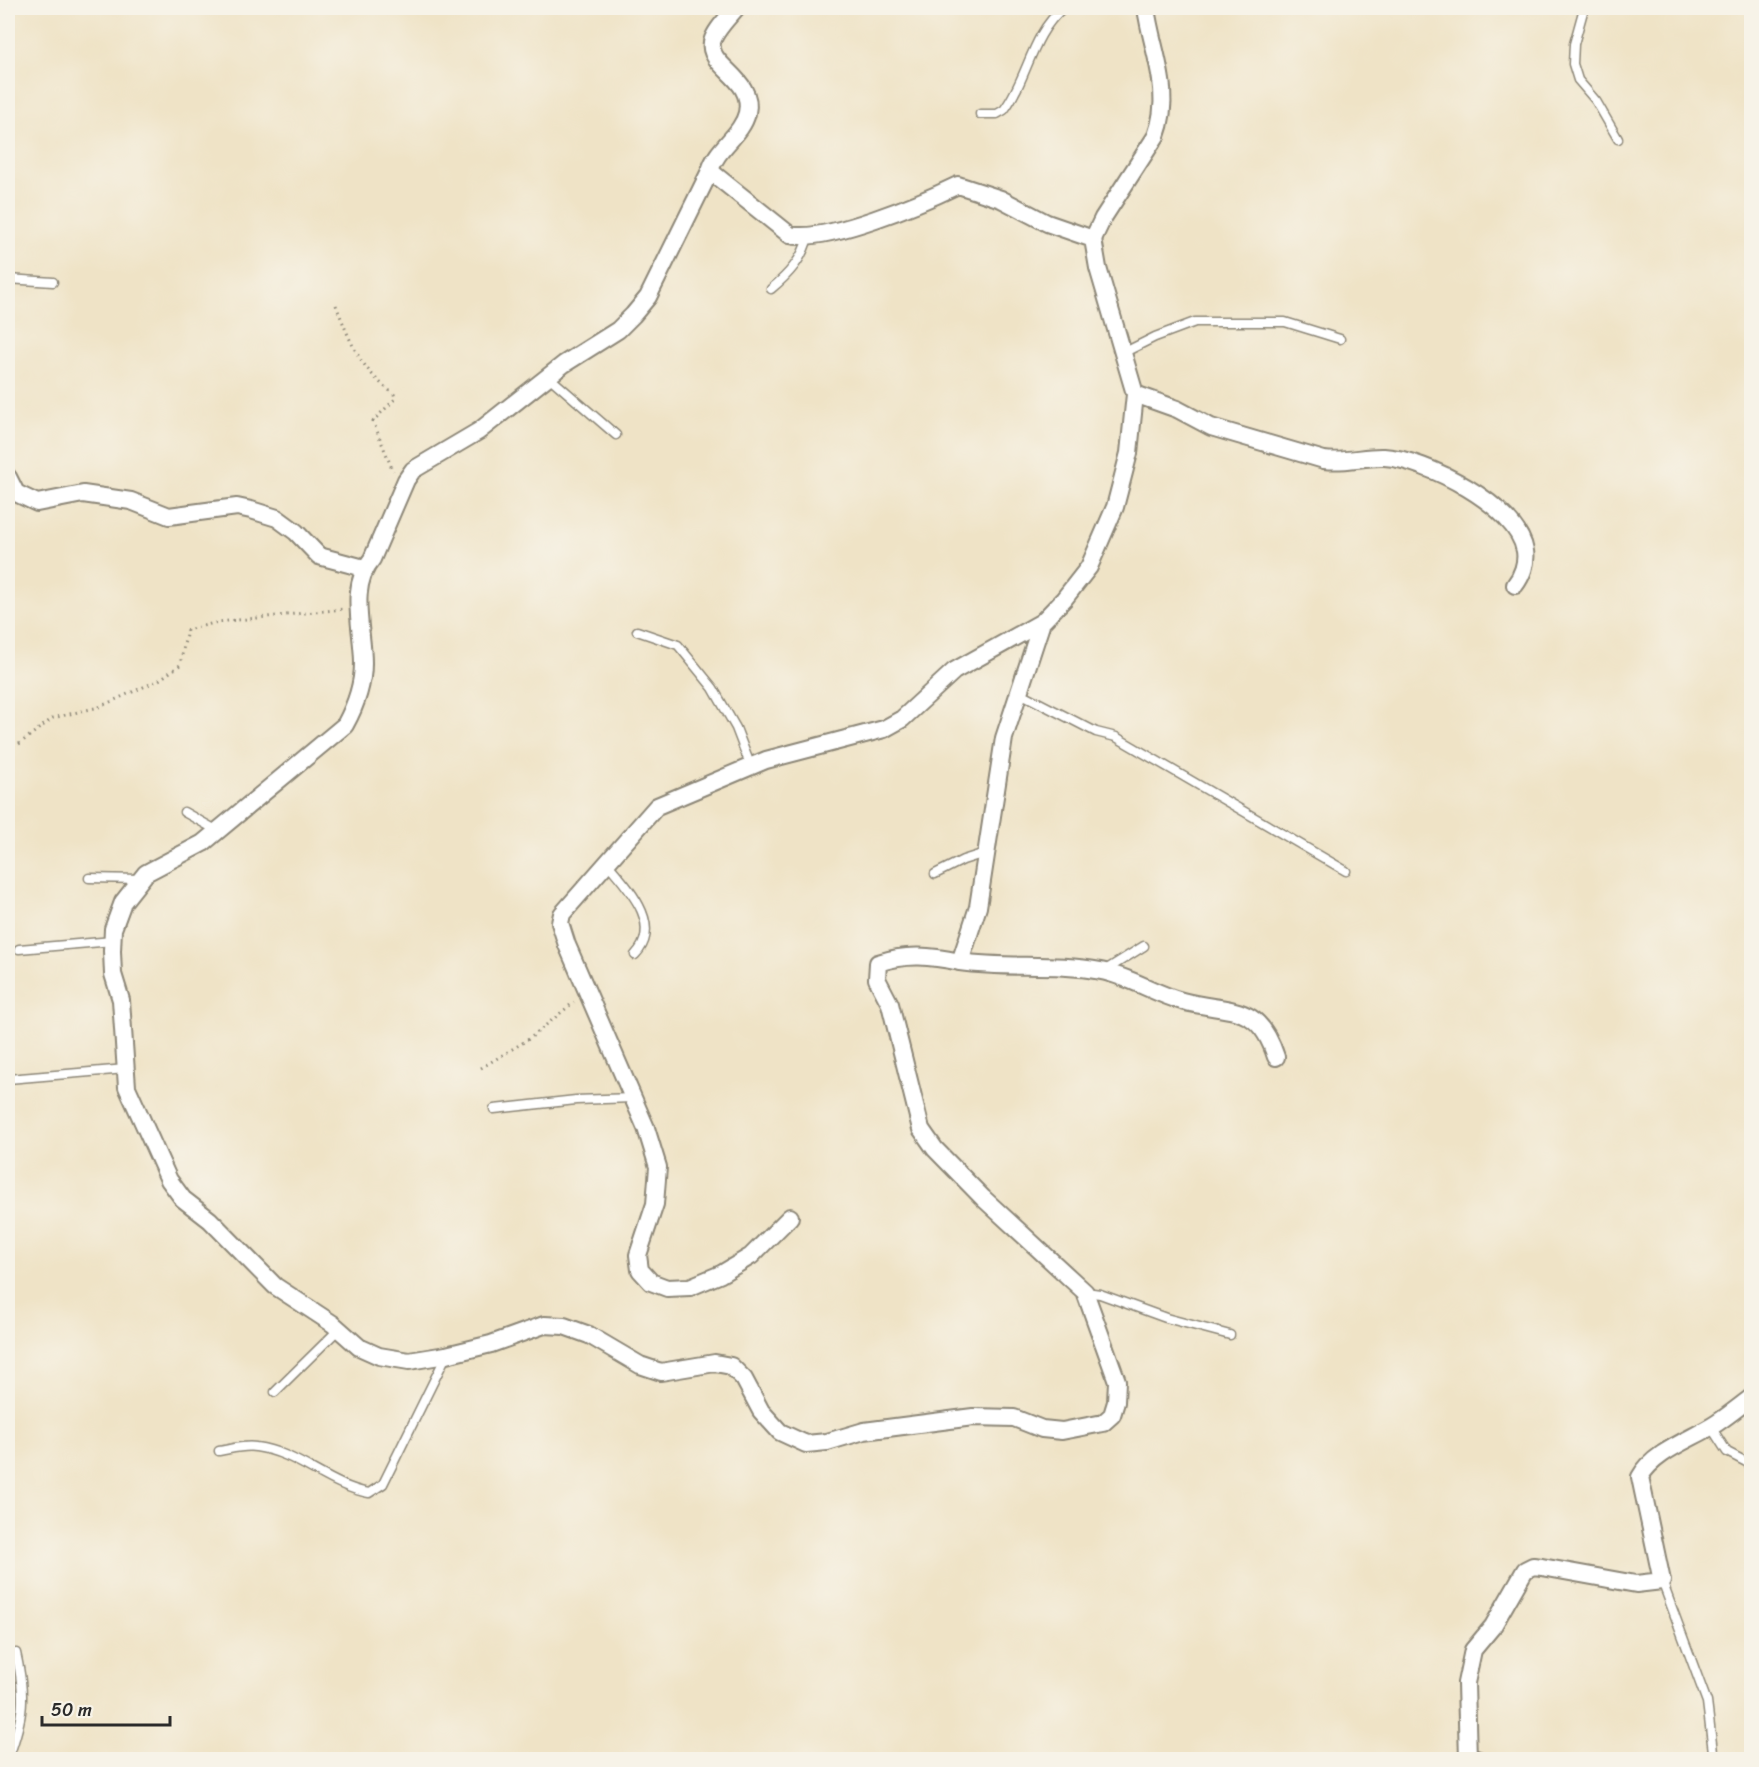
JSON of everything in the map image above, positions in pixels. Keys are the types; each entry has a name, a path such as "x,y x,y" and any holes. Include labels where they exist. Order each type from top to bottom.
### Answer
{"street":[{"path":"736,8 715,36 712,51 747,95 745,120 713,159 710,171 648,297 618,330 549,377 479,431 413,470 400,490 372,559 364,568 358,608 363,663 360,690 356,706 345,725 219,831 203,843 164,862 140,879 123,902 112,941 113,974 121,1000 127,1087 169,1180 183,1199 210,1220 275,1286 339,1329 358,1347 379,1356 410,1361 491,1344 543,1325 564,1326 589,1335 640,1365 661,1372 715,1364 731,1366 744,1379 761,1411 780,1432 806,1444 827,1442 864,1431 973,1417 1014,1418 1042,1429 1062,1431 1103,1423 1112,1415 1116,1402 1117,1381 1085,1292 983,1198 935,1149 921,1129 890,1004 877,979 878,963 888,959 919,955 994,967 1051,965 1103,971 1182,1001 1256,1019 1268,1034 1276,1057"},
{"path":"790,1217 750,1256 721,1274 690,1287 667,1288 651,1282 640,1270 638,1255 655,1204 658,1167 646,1128 560,923 570,903 608,864 657,806 751,767 884,729 902,719 954,671 1042,622 1089,567 1115,507 1129,453 1135,394 1098,268 1093,239 1103,218 1156,136 1160,124 1163,81 1146,8"},
{"path":"710,171 723,178 789,235 808,237 906,207 958,185 1002,199 1047,223 1093,239"},
{"path":"1135,394 1176,409 1211,427 1324,460 1342,462 1384,457 1434,471 1484,497 1516,530 1525,550 1522,574 1515,585"},
{"path":"8,477 16,493 37,503 83,494 131,501 169,516 237,507 251,510 277,518 296,532 319,556 364,568"},
{"path":"960,962 978,907 1004,738 1042,622"},
{"path":"1468,1755 1466,1683 1473,1650 1493,1626 1525,1570 1533,1566 1542,1567 1636,1584 1662,1581 1640,1477 1644,1470 1669,1451 1711,1427 1752,1397"}],"lane":[{"path":"980,114 996,114 1004,110 1039,36 1050,19 1063,8"},
{"path":"1584,8 1574,44 1573,64 1578,80 1596,101 1618,139"},
{"path":"771,289 791,271 804,252 808,237"},
{"path":"8,279 53,282"},
{"path":"1124,353 1155,337 1195,322 1285,322 1340,339"},
{"path":"549,377 616,435"},
{"path":"637,631 678,645 713,688 736,728 751,767"},
{"path":"1020,693 1096,732 1116,737 1346,871"},
{"path":"184,812 219,831"},
{"path":"935,874 963,860 985,853"},
{"path":"608,864 643,913 647,927 646,938 635,955"},
{"path":"89,878 140,879"},
{"path":"19,949 112,941"},
{"path":"1103,971 1144,946"},
{"path":"8,1079 127,1069"},
{"path":"494,1109 576,1100 633,1098"},
{"path":"1085,1292 1101,1294 1166,1318 1230,1335"},
{"path":"275,1392 339,1329"},
{"path":"219,1451 257,1447 286,1455 352,1490 369,1493 383,1484 446,1355"},
{"path":"1711,1427 1727,1452 1752,1465"},
{"path":"1662,1581 1707,1702 1714,1760"},
{"path":"8,1759 20,1724 24,1687 16,1653"},
{"path":"1468,1755 1491,1760"}],"path":[{"path":"336,306 363,365 374,380 394,394 395,399 374,421 400,490"},
{"path":"19,744 53,718 99,707 159,680 180,665 187,630 218,622 358,608"},
{"path":"481,1068 529,1039 587,991"}]}
